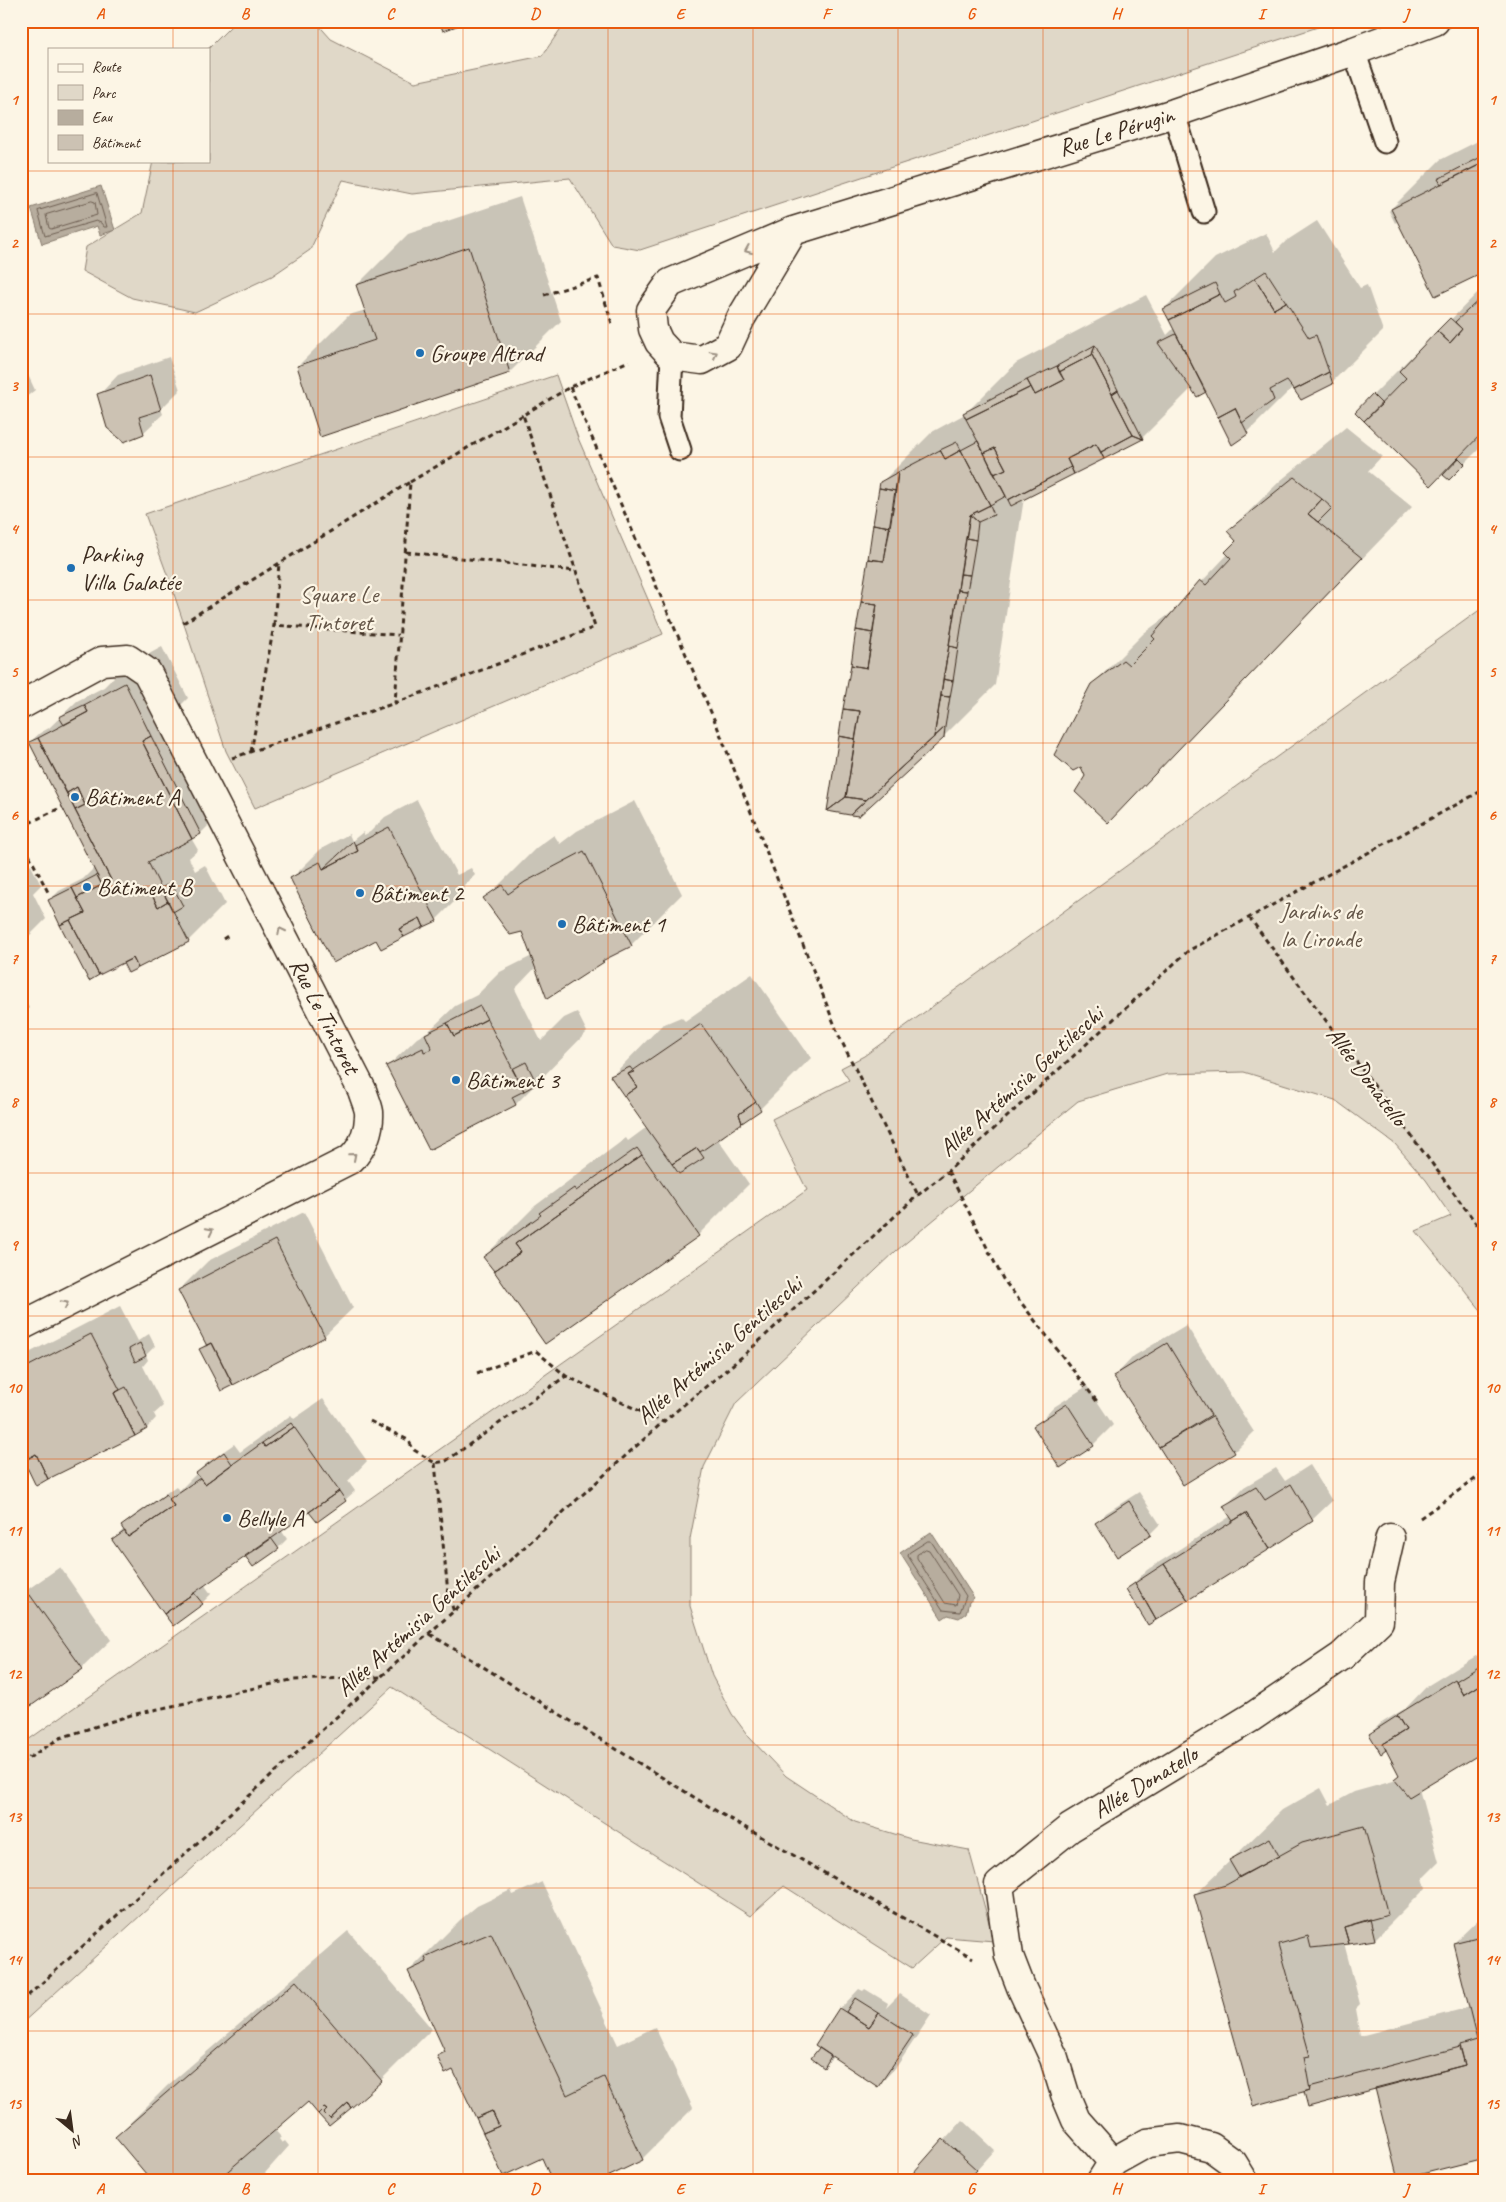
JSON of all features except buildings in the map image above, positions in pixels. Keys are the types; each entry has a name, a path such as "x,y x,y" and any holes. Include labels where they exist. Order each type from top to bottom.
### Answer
{"street":[{"name":"Rue Le Pérugin","path":"672,356 659,342 653,329 651,310 670,282 794,231 1174,113 1435,21"},
{"path":"672,356 702,360 728,346 741,318 794,231"},
{"name":"Rue Le Tintoret","path":"21,705 102,662 128,660 147,672 362,1090 369,1113 365,1137 360,1151 351,1159 21,1326"},
{"name":"Allée Donatello","path":"1107,2172 1076,2120 1065,2094 1054,2058 1020,1987 1009,1956 999,1885 1070,1828 1252,1717 1342,1656 1379,1621 1380,1582 1390,1538"},
{"path":"1107,2172 1147,2143 1180,2139 1211,2147 1234,2163 1244,2181"}],"lane":[{"path":"1354,51 1384,142"},
{"path":"1174,113 1204,212"},
{"path":"672,356 670,417 680,450"}],"path":[{"path":"544,295 598,278 612,324"},
{"path":"183,623 410,482 523,415 570,388 630,360"},
{"path":"570,388 717,726 839,1036 918,1195"},
{"path":"230,759 395,703 595,627 523,415"},
{"path":"395,703 398,635 410,482"},
{"path":"406,552 575,570"},
{"path":"251,752 274,625 279,563"},
{"path":"274,625 398,635"},
{"name":"Allée Artémisia Gentileschi","path":"21,2002 663,1422 743,1356 1188,951 1485,789"},
{"path":"21,827 62,807"},
{"path":"21,839 48,892"},
{"name":"Allée Donatello","path":"1249,917 1485,1235"},
{"path":"223,939 229,935"},
{"path":"948,1171 1004,1279 1099,1404"},
{"path":"477,1373 536,1350 566,1376 663,1422"},
{"path":"370,1421 408,1440 414,1450 435,1463 446,1461 566,1376"},
{"path":"435,1463 448,1592 454,1612"},
{"path":"1390,1538 1485,1472"},
{"path":"430,1634 718,1812 932,1934 1020,1987"},
{"path":"21,1763 60,1738 131,1715 291,1680 382,1677"}],"green space":[{"path":"236,21 315,21 331,39 415,82 542,56 566,21 1336,21 640,250 612,245 570,178 412,194 343,180 310,250 272,276 195,312 132,298 82,271 86,247 142,213 153,162 210,162 209,48"},
{"name":"Square Le Tintoret","path":"556,375 578,438 663,634 255,808 226,751 172,588 145,514"},
{"name":"Jardins de la Lironde","path":"1485,606 1485,1315 1416,1231 1451,1216 1426,1180 1395,1144 1335,1100 1244,1072 1167,1074 1078,1101 896,1251 736,1403 704,1467 690,1539 690,1606 712,1676 732,1714 749,1737 786,1776 855,1822 911,1839 969,1850 994,1941 946,1937 912,1968 784,1886 750,1916 392,1687 21,2024 21,1745 807,1190 772,1119 849,1080 841,1068 864,1056"}],"water":[{"path":"101,186 115,230 100,235 97,226 42,244 31,208"},
{"path":"931,1532 974,1598 969,1602 966,1613 959,1618 948,1615 942,1619 900,1553"}],"place":[{"name":"Groupe Altrad","path":"420,353"},
{"name":"Parking Villa Galatée","path":"71,568"},
{"name":"Bâtiment A","path":"75,797"},
{"name":"Bâtiment B","path":"87,887"},
{"name":"Bâtiment 2","path":"360,893"},
{"name":"Bâtiment 1","path":"562,924"},
{"name":"Bâtiment 3","path":"456,1080"},
{"name":"Bellyle A","path":"227,1518"}]}
